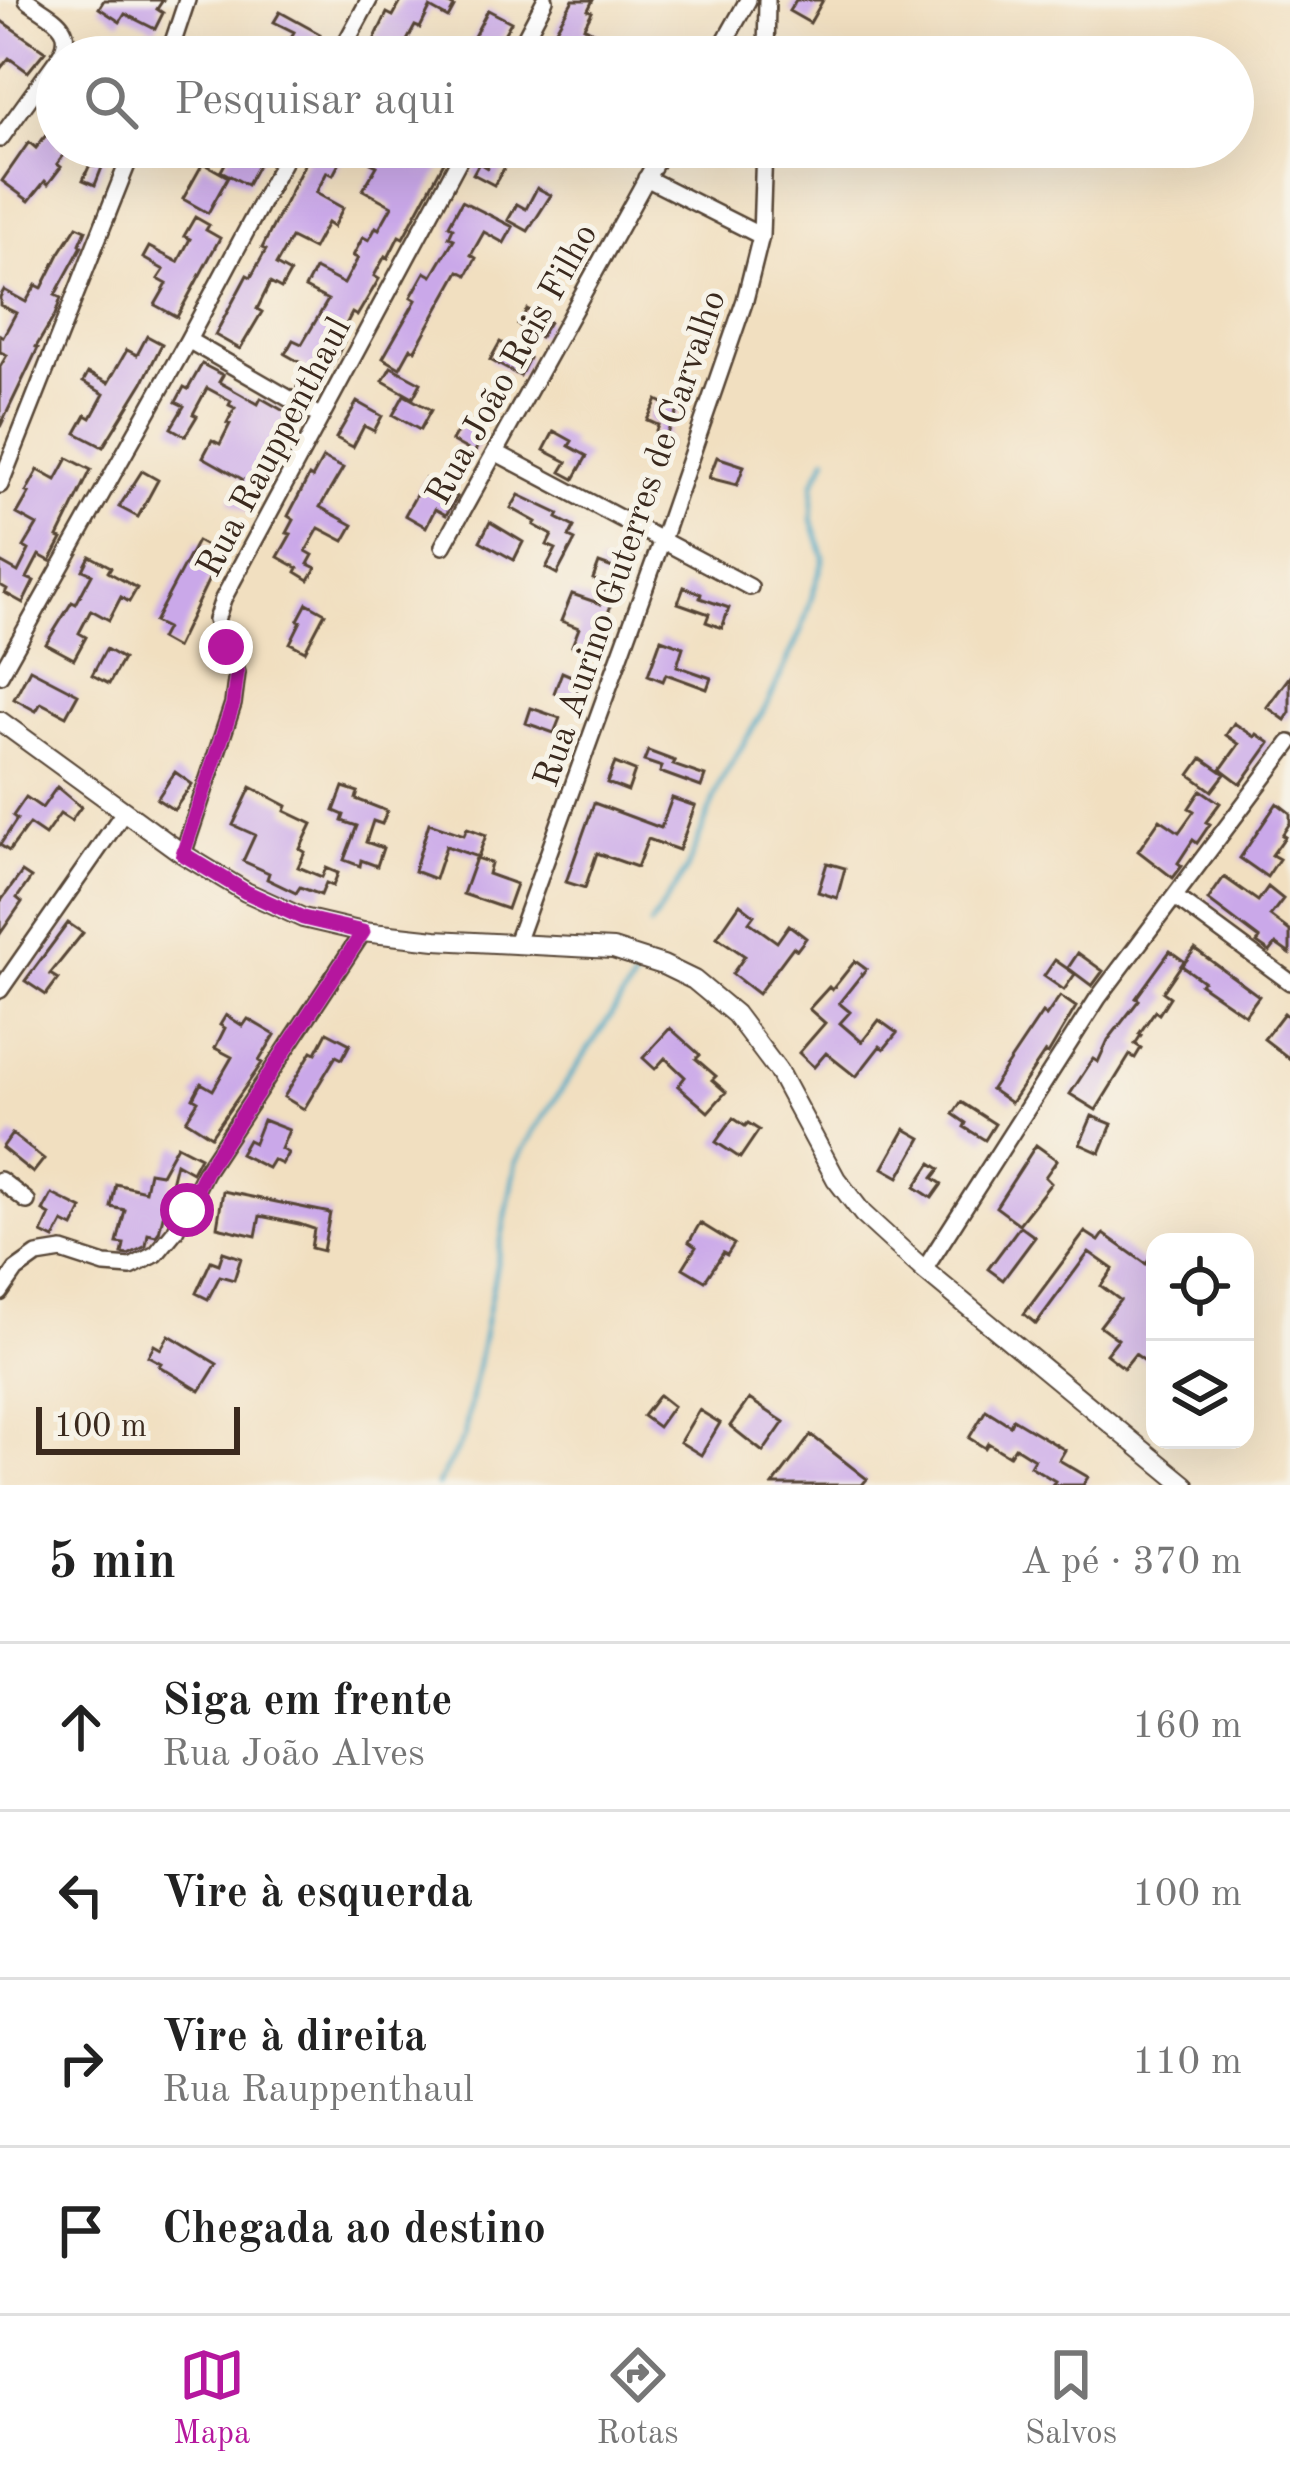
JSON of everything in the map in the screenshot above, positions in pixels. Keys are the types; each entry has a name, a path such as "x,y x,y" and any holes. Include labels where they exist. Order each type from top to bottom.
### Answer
{"main road":[{"path":"0,721 183,854 246,892 303,918 363,932 436,940 613,949 694,980 734,1014 778,1071 836,1179 862,1214 1178,1480"}],"street":[{"path":"27,0 68,36"},
{"path":"175,36 187,0"},
{"path":"349,36 368,0"},
{"path":"525,36 545,0"},
{"path":"728,36 748,0"},
{"path":"766,36 767,0"},
{"path":"0,139 36,89"},
{"path":"0,485 126,168"},
{"path":"0,674 280,168"},
{"name":"Rua Rauppenthaul","path":"183,854 233,704 237,673 216,620 223,599 455,168"},
{"name":"Rua João Reis Filho","path":"443,546 652,168"},
{"name":"Rua Aurino Guterres de Carvalho","path":"516,943 745,300 761,236 763,168"},
{"path":"646,178 761,236"},
{"path":"188,340 322,417"},
{"path":"495,452 750,587"},
{"path":"924,1270 1098,998 1290,743"},
{"path":"0,990 124,812"},
{"path":"1175,897 1290,982"},
{"path":"0,1293 16,1270 38,1255 62,1251 105,1265 131,1267 156,1254 175,1232 205,1172 363,932"},
{"path":"0,1180 27,1201"}],"building":[{"path":"104,0 163,0 157,9 163,13 155,29 125,14 120,22 99,8"},
{"path":"402,0 442,0 454,7 448,18 430,8 420,28 415,26 410,36 376,36 387,13 393,16"},
{"path":"573,0 593,0 584,27 600,36 564,36 555,31"},
{"path":"796,0 823,0 810,23 789,11"},
{"path":"488,10 511,22 503,36 474,36"},
{"path":"280,12 320,34 292,36 294,32 274,22"},
{"path":"0,20 36,45 36,62 28,72 9,58 0,69"},
{"path":"29,142 36,148 36,168 60,168 29,201 2,181"},
{"path":"88,168 102,168 95,185 83,180"},
{"path":"200,168 212,168 228,177 208,213 183,199"},
{"path":"223,168 256,168 247,185"},
{"path":"302,168 337,168 333,175 327,172 316,193 343,208 333,227 327,223 313,249 291,238 276,265 290,273 281,289 270,283 257,309 262,312 240,349 215,335 266,250 262,248"},
{"path":"376,168 441,168 403,238 399,236 388,258 385,256 374,276 379,279 357,316 352,313 339,338 344,341 337,356 311,394 297,387 308,367 285,354 293,340 302,344 328,300 305,288 315,269 344,284 363,237 369,240 392,206 363,190"},
{"path":"476,168 504,168 494,185 473,174"},
{"path":"537,188 551,195 528,231 508,220 517,204 526,209"},
{"path":"462,201 513,227 504,243 484,232 471,255 476,258 467,275 459,271 400,368 383,358 416,300 411,297 425,272 432,276 454,239 449,237 453,228 449,225"},
{"path":"195,217 220,238 177,317 155,305 167,284 158,279 164,270 143,258 149,247 178,262"},
{"path":"77,226 86,230 82,246 55,295 61,298 55,315 0,427 0,367 7,355 0,352 0,335 3,337 16,313 0,305 0,297 4,290 26,302 36,285 42,288"},
{"path":"527,309 549,322 540,337 518,325"},
{"path":"147,336 162,344 103,447 76,433 104,394 83,382 88,373 108,383 127,350 137,355"},
{"path":"500,342 529,358 520,376 490,360"},
{"path":"202,364 223,375 219,382 258,404 261,398 289,414 250,490 259,495 249,513 229,502 242,479 203,457 212,440 220,444 230,424 235,408 229,405 231,401 207,388 185,436 171,428 184,406 176,402"},
{"path":"391,367 421,383 413,398 383,381"},
{"path":"404,395 431,410 420,430 393,415"},
{"path":"657,400 678,411 665,437 669,438 664,454 658,451 653,461 646,458 658,425 647,420"},
{"path":"357,402 382,416 374,431 364,426 353,447 336,438"},
{"path":"461,425 483,437 474,453 452,441"},
{"path":"554,431 587,456 574,479 561,472 567,462 544,450"},
{"path":"717,457 744,466 737,485 709,478"},
{"path":"68,458 91,470 50,561 39,555 27,578 34,581 23,603 0,585 0,562 18,572 29,550 24,547 37,525 17,514 26,492 38,470 56,480"},
{"path":"323,458 343,468 320,507 353,525 344,541 319,528 306,551 313,555 308,564 316,568 309,580 278,557 291,534 287,533 294,520 288,516"},
{"path":"142,471 158,480 138,517 119,507"},
{"path":"425,479 457,497 446,515 435,509 426,527 405,515"},
{"path":"519,495 559,514 557,518 574,527 569,537 575,540 557,574 546,568 556,549 547,545 552,535 511,508"},
{"path":"490,522 523,542 514,560 480,541"},
{"path":"197,541 221,554 176,648 160,639 166,628 154,622"},
{"path":"90,556 137,588 129,602 121,597 109,620 91,610 79,633 86,637 74,659 46,644 92,574 83,570"},
{"path":"599,563 624,572 592,654 572,646 579,628 561,621 572,594 601,604 608,585 593,579"},
{"path":"684,587 729,608 722,628 706,622 709,614 678,603"},
{"path":"307,603 325,613 305,651 290,643"},
{"path":"661,639 683,647 677,666 711,678 707,689 666,674 663,681 648,675"},
{"path":"106,649 123,659 109,684 92,675"},
{"path":"30,669 78,694 66,716 41,703 36,711 14,699"},
{"path":"562,672 581,680 574,700 554,693"},
{"path":"1290,676 1290,712 1285,720 1267,707"},
{"path":"531,708 560,718 554,733 526,723"},
{"path":"1234,723 1270,743 1241,784 1221,769 1239,744 1226,735"},
{"path":"648,751 705,776 701,787 660,772 662,767 644,761"},
{"path":"1202,758 1225,774 1212,791 1190,775"},
{"path":"615,763 635,771 628,791 607,783"},
{"path":"175,772 192,784 174,810 157,799"},
{"path":"57,787 81,807 71,821 60,814 45,835 29,824 9,851 0,845 26,797 42,808"},
{"path":"251,787 312,824 300,849 305,852 298,867 322,877 326,868 338,873 333,886 326,883 321,895 300,887 296,893 243,861 255,835 233,825"},
{"path":"343,787 358,792 356,799 387,811 382,824 373,821 366,842 383,848 377,866 344,860 357,826 342,821 344,815 334,811"},
{"path":"1201,790 1220,803 1197,843 1193,840 1178,863 1182,866 1173,878 1138,851 1160,819 1179,832"},
{"path":"672,798 695,806 679,850 648,839 637,867 597,853 585,888 566,882 594,803 661,828"},
{"path":"1277,803 1290,813 1290,823 1272,855 1279,859 1267,877 1240,858"},
{"path":"429,823 464,835 467,828 486,835 478,857 446,846 435,879 414,871"},
{"path":"476,858 491,863 488,874 516,884 507,909 463,894"},
{"path":"827,863 845,868 837,898 818,892"},
{"path":"22,872 31,878 17,898 22,902 0,934 0,902"},
{"path":"1224,877 1258,901 1268,887 1283,899 1270,916 1290,931 1290,954 1276,944 1270,952 1208,900"},
{"path":"740,904 754,915 749,922 777,942 789,925 806,938 797,950 793,947 758,994 732,974 745,956 717,937"},
{"path":"68,923 83,933 50,974 58,979 46,995 25,981"},
{"path":"1195,949 1259,996 1245,1015 1182,966"},
{"path":"1170,951 1184,961 1163,992 1170,997 1139,1034 1135,1044 1141,1048 1135,1058 1130,1055 1096,1110 1070,1094 1093,1059 1098,1062"},
{"path":"1078,953 1103,971 1092,986 1068,968"},
{"path":"1055,960 1075,974 1064,990 1044,976"},
{"path":"855,961 866,969 839,1003 850,1012 840,1023 862,1042 879,1020 897,1033 856,1077 826,1053 814,1067 799,1053 825,1023 809,1009"},
{"path":"1060,996 1076,1007 1011,1103 991,1089 1042,1013 1046,1016"},
{"path":"1284,1013 1290,1018 1290,1059 1264,1039"},
{"path":"226,1015 243,1026 248,1019 275,1035 262,1063 211,1136 186,1120 198,1101 193,1098 201,1083 213,1090 232,1057 215,1048"},
{"path":"670,1028 700,1055 696,1059 726,1092 708,1112 678,1086 685,1077 665,1058 655,1069 643,1058"},
{"path":"327,1032 350,1044 342,1059 336,1056 304,1109 284,1097"},
{"path":"961,1102 995,1124 985,1140 953,1114"},
{"path":"1092,1116 1112,1124 1100,1153 1080,1144"},
{"path":"733,1118 759,1130 740,1158 716,1142"},
{"path":"263,1120 289,1130 281,1149 288,1153 282,1164 273,1160 268,1168 240,1154 248,1140 254,1143"},
{"path":"905,1129 921,1138 899,1177 883,1168"},
{"path":"12,1134 44,1159 33,1173 2,1148"},
{"path":"177,1145 200,1157 192,1172 176,1163 156,1236 148,1234 146,1246 122,1254 124,1244 117,1243 125,1210 111,1207 116,1184 145,1191 149,1172 161,1174"},
{"path":"1036,1145 1057,1160 1045,1177 1051,1183 1019,1224 996,1207"},
{"path":"931,1163 940,1169 933,1178 942,1184 932,1198 915,1187"},
{"path":"223,1191 330,1213 323,1251 311,1248 314,1229 299,1224 260,1216 256,1236 217,1227"},
{"path":"52,1194 82,1209 73,1227 63,1222 54,1239 42,1233 50,1215 43,1211"},
{"path":"700,1223 734,1244 705,1281 683,1268 696,1247 689,1242"},
{"path":"1020,1226 1035,1237 1003,1280 988,1269"},
{"path":"1085,1232 1099,1241 1104,1234 1146,1264 1146,1362 1135,1354 1124,1368 1106,1354 1118,1339 1100,1326 1120,1300 1101,1286 1113,1269 1089,1252 1036,1324 1024,1314"},
{"path":"223,1252 241,1258 234,1280 220,1276 208,1299 196,1293 211,1261 219,1264"},
{"path":"169,1335 217,1364 200,1391 148,1356 154,1345 161,1349"},
{"path":"659,1395 673,1406 658,1427 643,1416"},
{"path":"749,1399 784,1422 763,1452 730,1426"},
{"path":"699,1410 720,1423 701,1455 680,1442"},
{"path":"986,1410 1010,1425 1013,1419 1065,1450 1059,1460 1088,1477 1083,1485 1052,1485 1055,1481 1030,1466 1034,1459 1015,1447 1009,1456 969,1438"},
{"path":"811,1435 867,1479 862,1485 773,1485"}],"waterway":[{"path":"650,926 687,869 721,781 768,703 801,631 824,558 812,519 814,482 827,457"},
{"path":"437,1485 464,1437 516,1162 635,979"}],"route":[{"path":"187,1210 205,1172 363,932 303,918 246,892 183,854 233,704 237,673 226,647"}]}
